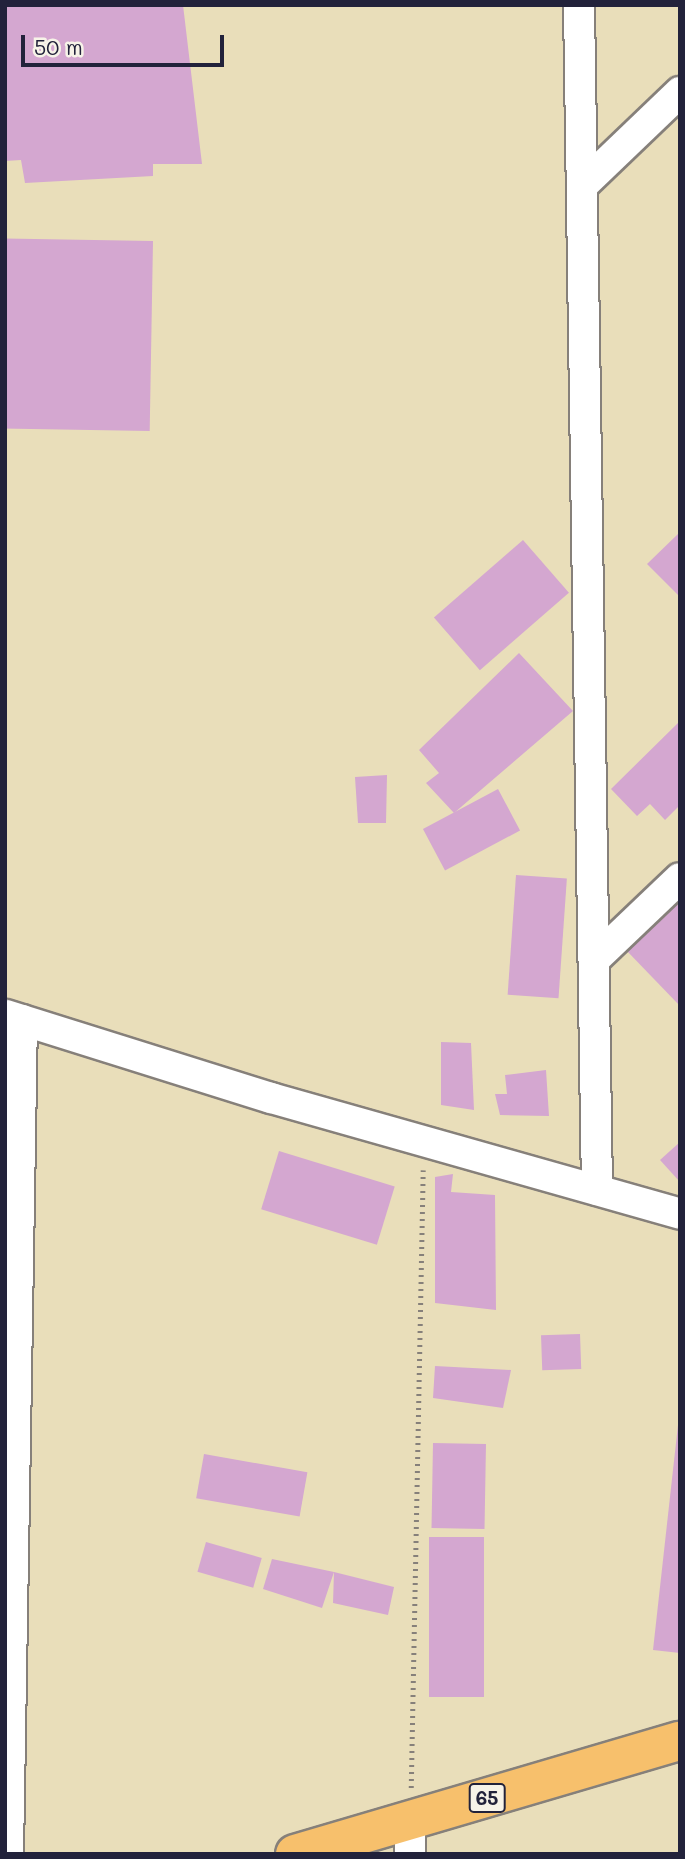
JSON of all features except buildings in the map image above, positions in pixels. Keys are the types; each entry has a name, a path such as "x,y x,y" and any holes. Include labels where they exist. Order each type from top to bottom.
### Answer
{"main road":[{"name":"65","path":"295,1854 410,1837 680,1741"}],"street":[{"path":"579,5 597,1190"},
{"path":"583,184 680,92"},
{"path":"595,959 680,878"},
{"path":"8,1854 14,1017 424,1141 680,1214"}],"path":[{"path":"410,1837 424,1141"}]}
